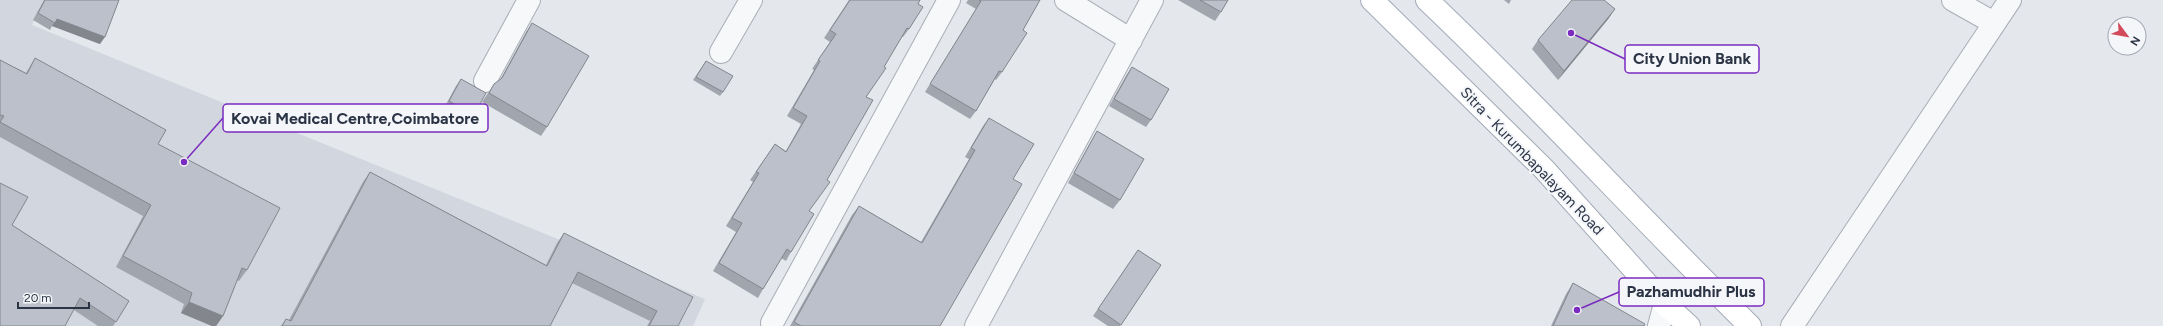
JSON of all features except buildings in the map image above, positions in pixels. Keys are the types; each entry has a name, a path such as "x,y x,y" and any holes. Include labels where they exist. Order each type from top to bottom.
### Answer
{"main road":[{"name":"Sitra - Kurumbapalayam Road","path":"1372,0 1544,169 1665,304 1688,326"},
{"path":"1427,0 1496,66 1750,326"}],"street":[{"path":"485,81 529,0"},
{"path":"721,52 751,0"},
{"path":"772,323 949,0"},
{"path":"1066,0 1131,40"},
{"path":"976,326 1152,0"},
{"path":"1953,0 1994,23"},
{"path":"1792,326 2010,0"},
{"path":"1659,326 1665,304"}],"shaded area":[{"path":"0,0 45,0 32,25 705,299 693,326 0,326"}],"place":[{"name":"City Union Bank","path":"1571,33"},
{"name":"Kovai Medical Centre,Coimbatore","path":"184,162"},
{"name":"Pazhamudhir Plus","path":"1577,310"}]}
